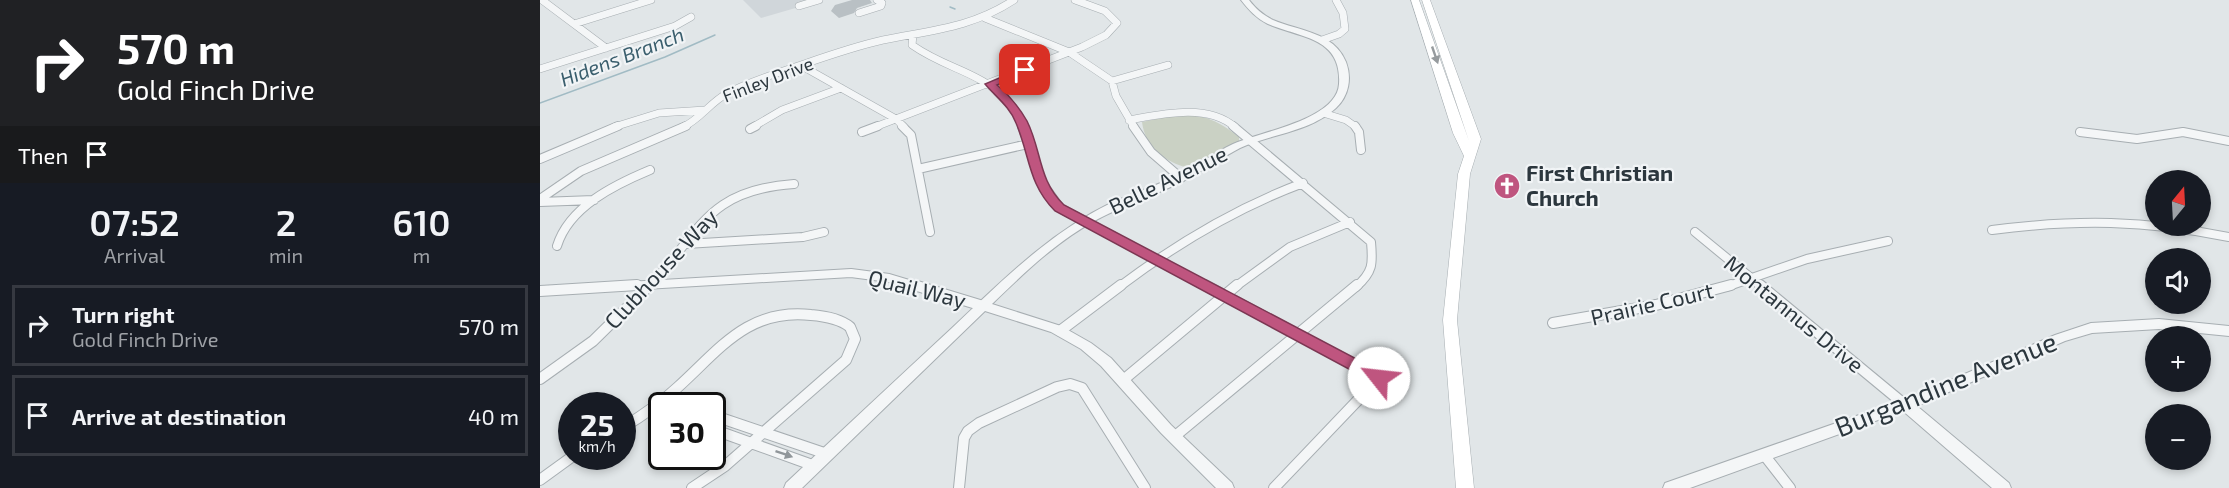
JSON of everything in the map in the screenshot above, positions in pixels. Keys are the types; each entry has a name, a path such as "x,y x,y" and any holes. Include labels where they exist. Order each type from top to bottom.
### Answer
{"main road":[{"path":"1415,0 1459,133 1469,155"},
{"path":"1426,0 1475,139 1464,174 1452,285 1451,350 1465,488"}],"street":[{"path":"542,0 606,48"},
{"path":"574,24 651,0"},
{"path":"799,6 819,0"},
{"path":"859,13 881,6 882,3 877,0"},
{"name":"Finley Drive","path":"540,200 581,171 690,124 711,104 728,93 801,66 880,41 954,28 985,18 997,13 1014,0"},
{"path":"862,132 1069,52 1111,32 1118,23 1107,12 1075,0"},
{"path":"1245,0 1252,10 1264,18 1322,40 1339,34 1345,29 1343,13 1336,0"},
{"path":"540,69 675,26 691,17"},
{"path":"985,18 1069,52 1112,81 1168,65"},
{"path":"913,35 912,45 922,53 990,84 1007,100 1022,122 1040,182 1049,198 1060,208 1379,378 1404,378"},
{"name":"Belle Avenue","path":"792,488 1037,255 1084,222 1115,205 1181,178 1227,151 1304,123 1323,113 1340,96 1344,83 1339,58 1322,40"},
{"path":"801,66 896,119 911,135 930,232"},
{"path":"1112,81 1113,93 1138,137 1152,156 1181,178"},
{"path":"750,129 782,110 840,88"},
{"path":"540,159 626,122 659,113 705,110"},
{"path":"1129,120 1183,112 1209,114 1230,123 1371,242 1373,262 1367,277 1300,335 1174,437"},
{"path":"1323,113 1349,121 1357,126 1361,134 1361,150"},
{"path":"2080,132 2137,138 2183,132 2229,141"},
{"path":"918,169 1028,144"},
{"path":"557,246 564,228 594,200 615,185 650,170"},
{"path":"1060,331 1156,260 1216,223 1256,201 1303,183"},
{"name":"Clubhouse Way","path":"540,379 593,340 652,284 708,216 723,204 754,191 794,184"},
{"path":"540,200 594,200"},
{"path":"1992,230 2103,221 2176,227 2229,237"},
{"path":"1122,381 1224,295 1290,247 1350,222"},
{"path":"686,244 803,237 824,232"},
{"name":"Montannus Drive","path":"1695,232 2003,488"},
{"name":"Prairie Court","path":"1553,323 1605,317 1728,287 1749,277 1842,248 1888,241"},
{"name":"Quail Way","path":"540,291 851,273 889,278 1060,331 1100,357 1174,437 1226,488"},
{"path":"672,392 726,339 759,320 791,313 813,315 845,322 855,338 854,347 846,360 725,466 692,488"},
{"name":"Burgandine Avenue","path":"1671,488 1904,404 2060,338 2091,328 2159,324 2229,331"},
{"path":"1274,488 1379,378"},
{"path":"958,488 964,438 973,427 1057,387 1070,384 1083,391 1107,432 1145,488"},
{"path":"726,420 827,454"},
{"path":"726,434 815,466"},
{"path":"1765,456 1790,488"},
{"path":"540,480 558,467"}],"shaded area":[{"path":"743,0 823,0 761,18"},
{"path":"1180,114 1211,120 1239,137 1239,141 1188,168 1172,162 1152,146 1147,139 1142,122"}],"building":[{"path":"852,0 870,0 872,3 839,18 831,11 835,5"}],"waterway":[{"path":"950,7 955,9"},
{"name":"Hidens Branch","path":"540,103 665,57 715,35"}],"place":[{"name":"First Christian Church","path":"1507,186"}],"route":[{"path":"1025,70 990,84 1007,100 1022,122 1040,182 1049,198 1060,208 1379,378"}]}
